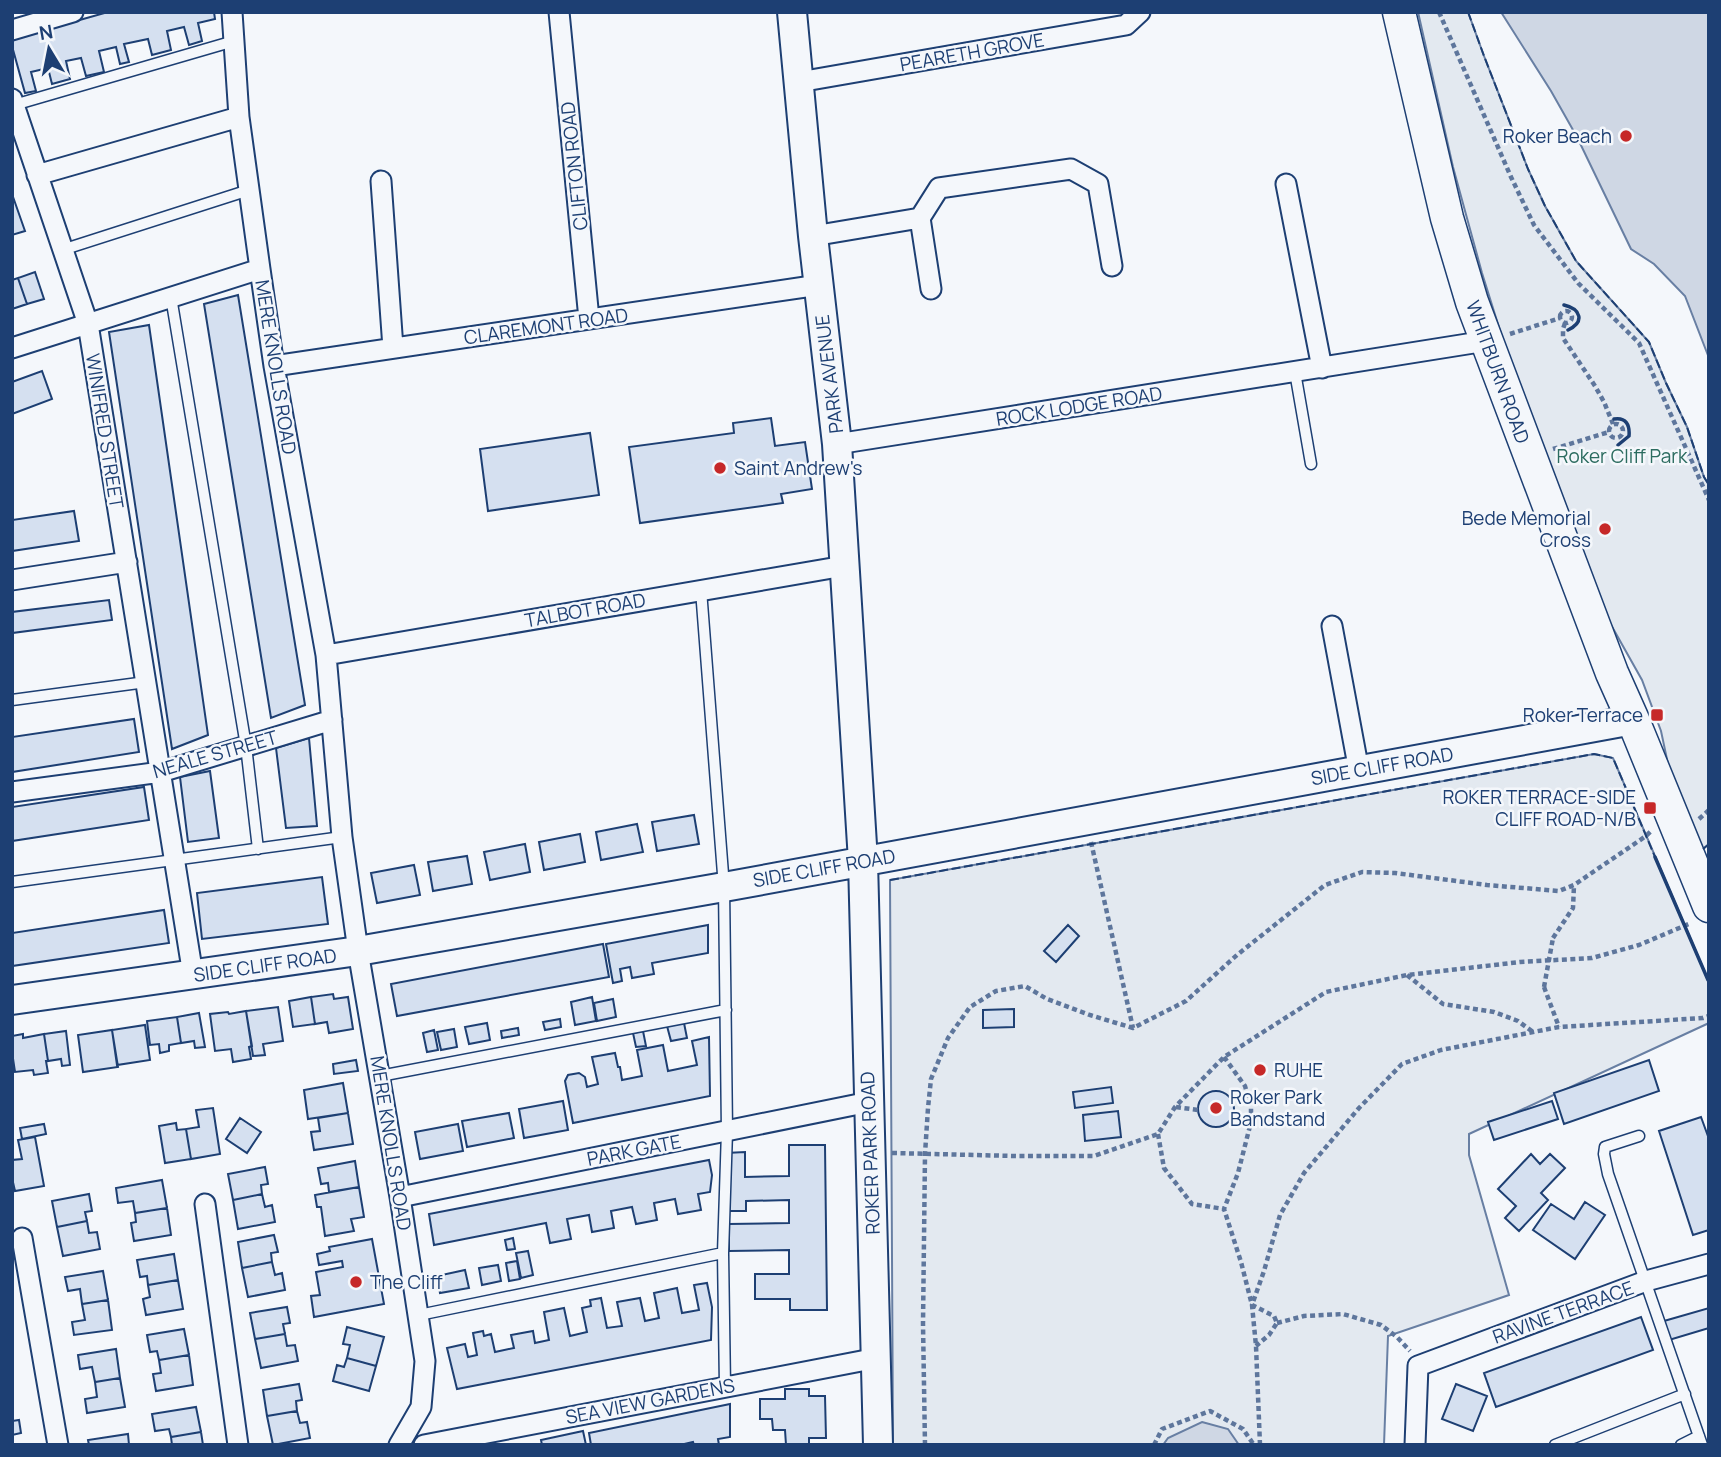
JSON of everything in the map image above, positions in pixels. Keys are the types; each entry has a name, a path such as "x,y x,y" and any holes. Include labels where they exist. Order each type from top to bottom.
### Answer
{"main road":[{"name":"WHITBURN ROAD","path":"1399,12 1447,218 1472,302 1494,339 1612,673 1633,720"},
{"path":"1633,720 1670,809 1701,902"}],"street":[{"path":"12,30 73,12"},
{"name":"MERE KNOLLS ROAD","path":"232,12 239,117 260,269 274,366 326,655 342,837 425,1361 421,1407 399,1445"},
{"name":"CLIFTON ROAD","path":"559,12 589,319"},
{"name":"PARK AVENUE","path":"792,12 813,236 837,444 863,861"},
{"name":"PEARETH GROVE","path":"799,82 1126,25 1140,12"},
{"name":"WINIFRED STREET","path":"13,102 88,324 193,975"},
{"path":"37,175 239,117"},
{"path":"931,289 920,218 939,188 1071,169 1098,184 1112,266"},
{"path":"381,181 393,348"},
{"path":"1286,184 1322,368"},
{"path":"813,236 920,218"},
{"path":"12,348 260,269"},
{"name":"CLAREMONT ROAD","path":"274,366 819,285"},
{"name":"ROCK LODGE ROAD","path":"837,444 1494,339"},
{"path":"12,580 127,562"},
{"name":"TALBOT ROAD","path":"326,655 844,566"},
{"path":"1332,626 1359,771"},
{"name":"NEALE STREET","path":"12,792 161,772 332,720"},
{"name":"SIDE CLIFF ROAD","path":"12,1000 359,951 724,887 1633,720"},
{"name":"ROKER PARK ROAD","path":"863,861 878,1445"},
{"name":"PARK GATE","path":"400,1197 869,1102"},
{"path":"205,1204 238,1445"},
{"path":"22,1238 58,1445"},
{"name":"RAVINE TERRACE","path":"1418,1366 1646,1282 1709,1264"},
{"name":"SEA VIEW GARDENS","path":"424,1445 877,1357"},
{"path":"1415,1445 1418,1366"}],"lane":[{"path":"13,102 234,41"},
{"path":"62,250 249,190"},
{"path":"171,298 246,746 258,849"},
{"path":"1295,372 1311,464"},
{"path":"701,590 724,887 727,1131 723,1253 725,1387"},
{"path":"12,700 146,682"},
{"path":"12,882 342,837"},
{"path":"380,1076 726,1010"},
{"path":"1640,1136 1605,1147 1604,1153 1608,1174 1701,1441 1681,1445"},
{"path":"419,1315 723,1253"},
{"path":"1555,1445 1685,1394"}],"path":[{"path":"1439,12 1534,225 1578,283 1639,343 1709,500"},
{"path":"1560,318 1560,314 1569,312 1572,318 1565,323 1563,338 1595,386 1613,424"},
{"path":"1494,339 1560,318"},
{"path":"1560,318 1565,323"},
{"path":"1609,432 1613,424"},
{"path":"1609,432 1614,438 1619,438 1624,433 1623,427 1613,424"},
{"path":"1544,452 1609,432"},
{"path":"925,1445 925,1154 931,1079 948,1038 970,1007 996,991 1024,986 1047,999 1133,1028 1186,1001 1237,955 1325,885 1362,872 1395,873 1559,891 1574,885 1646,835 1670,809"},
{"path":"1086,821 1133,1028"},
{"path":"1559,1027 1544,987 1553,938 1573,908 1574,885"},
{"path":"870,1153 1094,1156 1158,1133 1175,1107 1224,1057 1326,992 1407,975 1520,962 1592,958 1639,945 1701,902"},
{"path":"1407,975 1443,1004 1494,1012 1518,1021 1533,1032"},
{"path":"1252,1305 1280,1215 1304,1173 1359,1108 1402,1064 1441,1050 1559,1027 1709,1016"},
{"path":"1224,1057 1245,1086 1251,1107 1251,1122 1238,1173 1224,1209 1252,1305 1260,1445"},
{"path":"1175,1107 1198,1110"},
{"path":"1158,1133 1164,1168 1192,1204 1224,1209"},
{"path":"1252,1305 1274,1316 1277,1323"},
{"path":"1256,1346 1269,1335 1277,1323 1304,1315 1343,1314 1381,1325 1410,1350 1418,1366"},
{"path":"1154,1445 1162,1429 1210,1411 1243,1429 1254,1445"}],"green space":[{"name":"Roker Cliff Park","path":"1418,12 1468,12 1528,169 1545,206 1576,261 1649,342 1687,427 1709,485 1709,844 1703,849 1675,797 1661,731 1642,680 1610,623 1502,337 1453,167"},
{"path":"1594,754 1613,758 1709,982 1709,1023 1469,1134 1469,1155 1509,1295 1388,1336 1384,1445 893,1445 890,880"}],"shaded area":[{"name":"Roker Beach","path":"1501,12 1709,12 1709,358 1685,296 1654,264 1631,249 1577,137"},
{"path":"1202,1422 1228,1429 1239,1445 1163,1445 1168,1438"}],"building":[{"path":"108,12 214,12 215,19 198,23 202,41 189,45 184,27 167,31 171,50 152,55 148,39 124,44 129,62 120,64 116,47 99,51 104,72 86,76 81,58 66,61 70,79 52,84 48,68 31,72 36,91 25,93 12,39"},
{"path":"12,194 25,231 12,235"},
{"path":"35,272 44,299 27,304 18,278"},
{"path":"18,278 27,304 12,309 12,280"},
{"path":"238,295 305,705 271,718 204,304"},
{"path":"149,325 208,735 172,749 109,332"},
{"path":"42,371 52,399 12,414 12,382"},
{"name":"Saint Andrew's","path":"771,418 775,446 805,442 812,489 781,494 783,503 640,523 629,447 734,433 733,423"},
{"path":"590,433 599,495 488,511 480,449"},
{"path":"74,511 79,541 12,551 12,520"},
{"path":"109,600 112,620 12,633 12,612"},
{"path":"134,719 139,752 12,772 12,737"},
{"path":"309,738 317,826 286,828 276,748"},
{"path":"210,771 219,838 188,842 180,777"},
{"path":"144,787 149,820 12,841 12,807"},
{"path":"694,815 699,844 657,851 652,822"},
{"path":"637,824 643,852 601,860 596,832"},
{"path":"580,834 585,862 544,870 539,842"},
{"path":"525,844 530,872 490,880 484,852"},
{"path":"467,856 472,884 433,891 428,862"},
{"path":"414,865 420,895 377,903 371,873"},
{"path":"322,877 328,924 202,939 197,893"},
{"path":"164,910 169,943 12,966 12,933"},
{"path":"708,925 708,953 652,963 654,974 632,978 630,967 620,969 622,981 613,983 606,944"},
{"path":"1068,925 1079,936 1056,962 1044,951"},
{"path":"603,944 609,977 397,1016 391,984"},
{"path":"333,994 334,999 348,997 353,1029 329,1033 327,1022 315,1024 311,997"},
{"path":"311,997 315,1024 293,1027 289,1001"},
{"path":"592,997 596,1021 575,1025 571,1002"},
{"path":"613,999 616,1017 597,1021 594,1003"},
{"path":"278,1007 283,1041 263,1044 265,1055 253,1056 246,1011"},
{"path":"1014,1009 1014,1027 983,1028 983,1010"},
{"path":"246,1011 252,1046 249,1047 251,1059 233,1062 231,1049 215,1051 210,1014"},
{"path":"199,1013 205,1047 195,1048 194,1041 181,1043 177,1017"},
{"path":"177,1017 181,1043 169,1045 169,1051 160,1053 159,1044 150,1045 147,1021"},
{"path":"560,1019 561,1027 545,1030 543,1022"},
{"path":"487,1023 490,1040 469,1044 465,1027"},
{"path":"684,1023 687,1038 671,1041 667,1026"},
{"path":"145,1025 150,1060 117,1065 112,1030"},
{"path":"518,1028 519,1035 502,1038 501,1031"},
{"path":"454,1029 457,1047 441,1050 437,1032"},
{"path":"112,1030 118,1067 83,1072 78,1035"},
{"path":"434,1030 438,1050 427,1052 423,1033"},
{"path":"66,1031 70,1065 62,1066 61,1059 48,1061 44,1034"},
{"path":"643,1031 646,1046 636,1047 633,1033"},
{"path":"23,1034 23,1038 44,1034 48,1073 34,1075 33,1070 15,1072 12,1036"},
{"path":"709,1037 710,1096 573,1123 565,1081 568,1075 579,1073 585,1077 587,1087 598,1084 592,1057 615,1053 622,1080 642,1076 637,1050 663,1045 668,1071 697,1065 692,1041"},
{"path":"356,1060 358,1071 334,1074 333,1064"},
{"path":"1649,1060 1659,1091 1564,1124 1554,1093"},
{"path":"343,1083 348,1113 308,1119 304,1090"},
{"path":"1111,1087 1113,1103 1075,1108 1073,1092"},
{"name":"Roker Park Bandstand","path":"1216,1091 1228,1097 1234,1109 1228,1121 1216,1127 1204,1121 1198,1109 1204,1097"},
{"path":"563,1101 568,1130 524,1138 519,1109"},
{"path":"1552,1101 1558,1119 1494,1140 1488,1122"},
{"path":"213,1108 220,1154 191,1159 186,1129 199,1127 196,1110"},
{"path":"1118,1111 1121,1137 1085,1141 1083,1115"},
{"path":"348,1113 353,1144 314,1150 311,1132 320,1131 318,1118"},
{"path":"509,1113 514,1138 467,1147 462,1121"},
{"path":"1701,1117 1709,1139 1709,1230 1693,1235 1659,1131"},
{"path":"240,1118 261,1132 247,1153 226,1139"},
{"path":"176,1123 177,1130 186,1129 191,1159 165,1163 159,1126"},
{"path":"44,1124 46,1134 22,1139 20,1128"},
{"path":"458,1124 463,1151 420,1159 415,1132"},
{"path":"35,1137 44,1186 15,1191 12,1160 22,1159 18,1140"},
{"path":"789,1145 825,1145 827,1310 790,1310 790,1299 755,1299 755,1274 789,1274 789,1250 729,1251 729,1224 789,1223 789,1200 746,1201 746,1211 727,1211 726,1153 745,1152 745,1177 789,1176"},
{"path":"1531,1154 1540,1164 1550,1154 1565,1168 1541,1193 1548,1200 1519,1231 1505,1218 1516,1206 1498,1189"},
{"path":"709,1160 712,1175 710,1192 698,1194 701,1210 678,1214 675,1199 654,1203 657,1220 636,1224 632,1207 611,1211 614,1228 592,1232 589,1215 567,1219 571,1239 550,1243 546,1223 434,1245 429,1214"},
{"path":"355,1161 359,1187 329,1192 328,1183 321,1184 318,1168"},
{"path":"265,1167 268,1184 261,1185 262,1194 233,1200 228,1174"},
{"path":"162,1180 167,1208 135,1213 133,1201 118,1203 116,1188"},
{"path":"359,1187 364,1217 351,1219 354,1231 325,1236 321,1207 317,1207 315,1195"},
{"path":"89,1194 92,1211 85,1212 87,1221 57,1227 52,1201"},
{"path":"262,1194 265,1207 272,1205 275,1222 238,1229 233,1200"},
{"path":"1585,1202 1605,1215 1575,1259 1533,1230 1551,1204 1574,1219"},
{"path":"167,1208 171,1235 134,1241 131,1223 136,1222 135,1213"},
{"path":"87,1221 89,1233 97,1232 100,1249 63,1256 57,1227"},
{"path":"274,1235 278,1252 271,1253 272,1262 242,1268 238,1242"},
{"path":"513,1238 515,1249 507,1250 505,1240"},
{"path":"372,1239 384,1304 314,1317 311,1296 320,1295 316,1272 343,1267 342,1261 319,1265 317,1254 330,1251 329,1247"},
{"path":"528,1251 533,1275 521,1278 516,1253"},
{"path":"174,1254 178,1280 148,1285 147,1276 140,1277 137,1260"},
{"path":"517,1261 520,1279 509,1281 506,1263"},
{"path":"272,1262 275,1275 282,1273 285,1290 248,1297 242,1268"},
{"path":"498,1265 501,1281 482,1285 479,1268"},
{"path":"465,1270 469,1288 440,1293 437,1276"},
{"path":"103,1271 108,1300 82,1304 80,1289 68,1291 65,1277"},
{"path":"178,1280 183,1309 146,1315 143,1299 150,1297 148,1285"},
{"path":"707,1283 712,1307 711,1340 457,1389 447,1348 465,1344 468,1357 477,1355 473,1333 483,1331 484,1336 491,1334 495,1352 514,1348 511,1335 533,1331 535,1343 549,1340 544,1312 564,1308 570,1336 587,1332 582,1308 591,1306 590,1300 601,1298 607,1328 622,1326 617,1302 640,1298 645,1321 659,1318 654,1293 677,1288 682,1313 699,1310 694,1285"},
{"path":"108,1300 112,1330 74,1335 72,1322 85,1320 82,1304"},
{"path":"287,1307 290,1323 283,1324 285,1334 255,1339 250,1313"},
{"path":"1709,1308 1709,1328 1669,1340 1664,1321"},
{"path":"1641,1317 1653,1350 1496,1407 1484,1373"},
{"path":"347,1327 384,1337 376,1366 347,1358 350,1345 343,1344"},
{"path":"184,1329 189,1355 159,1360 157,1351 150,1352 147,1335"},
{"path":"285,1334 287,1346 295,1345 298,1361 261,1368 255,1339"},
{"path":"116,1349 120,1378 95,1382 92,1367 80,1369 78,1355"},
{"path":"189,1355 193,1385 156,1391 153,1374 161,1373 159,1360"},
{"path":"347,1358 376,1366 369,1391 333,1381 337,1365 344,1367"},
{"path":"120,1378 125,1407 87,1413 85,1399 97,1397 95,1382"},
{"path":"299,1384 302,1400 296,1401 297,1411 267,1416 263,1390"},
{"path":"1456,1384 1487,1396 1473,1431 1442,1419"},
{"path":"785,1389 809,1389 809,1396 825,1396 826,1438 809,1438 809,1445 786,1445 785,1430 773,1430 772,1419 760,1419 760,1399 785,1399"},
{"path":"730,1404 730,1437 718,1439 719,1445 694,1445 693,1442 680,1445 591,1445 589,1433"},
{"path":"196,1407 201,1432 171,1437 169,1429 155,1431 152,1414"},
{"path":"297,1411 300,1423 307,1422 310,1438 273,1445 267,1416"},
{"path":"19,1420 21,1433 12,1435 12,1421"},
{"path":"583,1431 586,1445 542,1445 541,1440"},
{"path":"201,1432 203,1445 172,1445 171,1437"},
{"path":"128,1434 129,1445 89,1445 88,1440"}],"fence":[{"path":"1468,12 1528,169 1545,206 1576,261 1649,342 1687,427 1709,485"},
{"path":"890,880 1594,754 1613,758 1655,857"},
{"path":"1703,849 1709,844"}],"wall":[{"path":"1564,305 1574,309 1579,316 1577,323 1568,330"},
{"path":"1614,419 1624,421 1629,428 1629,436 1618,445"},
{"path":"1655,857 1708,980"}],"place":[{"name":"Roker Beach","path":"1626,136"},
{"name":"Saint Andrew's","path":"720,468"},
{"name":"Bede Memorial Cross","path":"1605,529"},
{"name":"Roker Terrace","path":"1657,715"},
{"name":"ROKER TERRACE-SIDE CLIFF ROAD-N/B","path":"1650,808"},
{"name":"RUHE","path":"1260,1070"},
{"name":"Roker Park Bandstand","path":"1216,1108"},
{"name":"The Cliff","path":"356,1282"}]}
